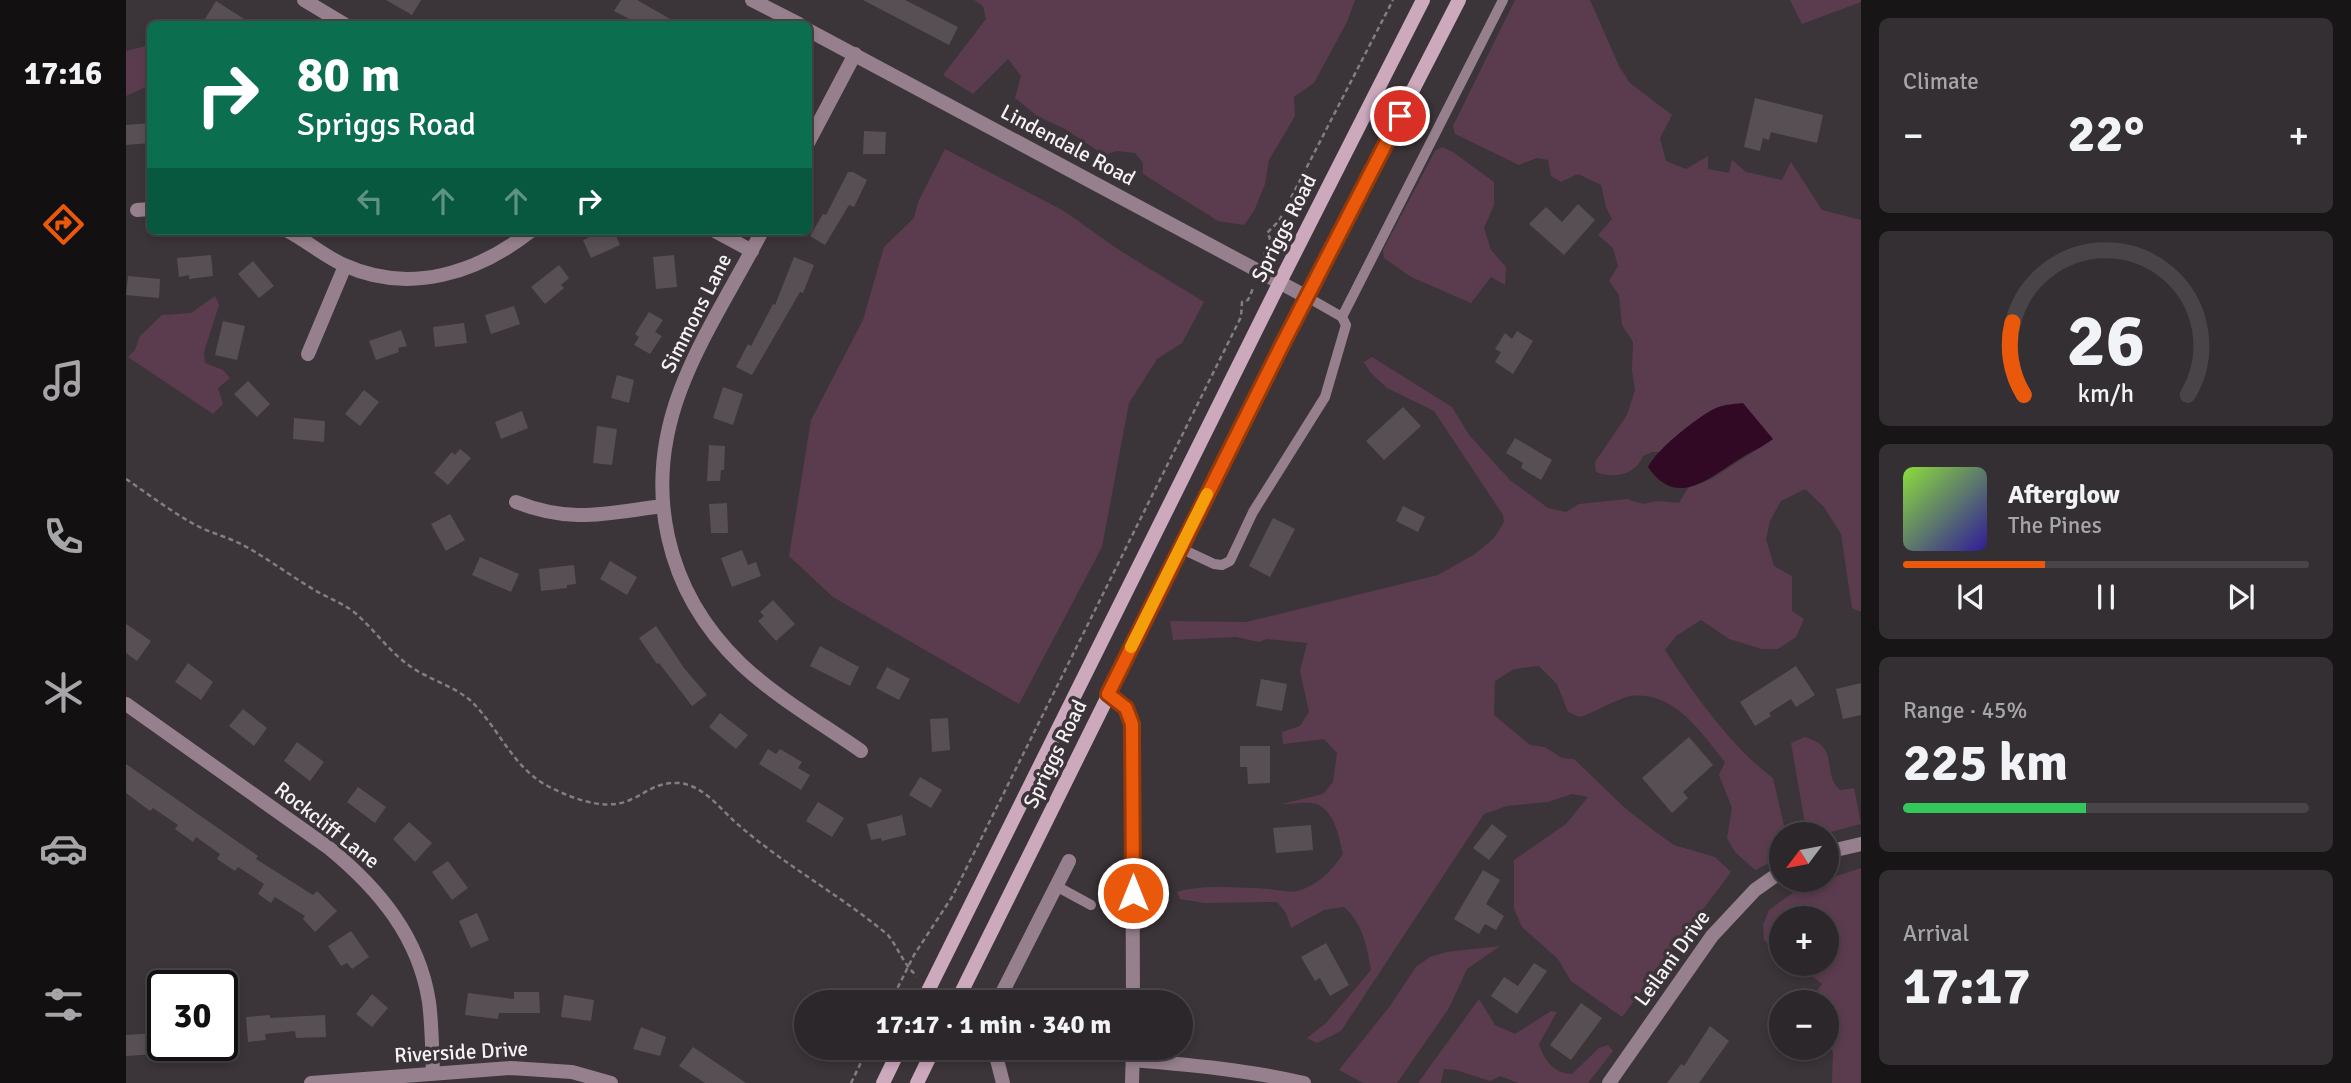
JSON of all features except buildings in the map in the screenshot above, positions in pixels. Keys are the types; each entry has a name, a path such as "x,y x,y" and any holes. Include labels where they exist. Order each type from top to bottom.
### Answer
{"main road":[{"name":"Spriggs Road","path":"930,988 1423,0"},
{"name":"Spriggs Road","path":"962,990 1180,548 1460,0"},
{"path":"883,1083 894,1060"},
{"path":"917,1083 928,1060"}],"street":[{"path":"304,0 339,21"},
{"path":"752,0 793,21"},
{"name":"Lindendale Road","path":"812,32 1307,297"},
{"path":"812,135 855,54"},
{"path":"295,235 345,265 383,276 408,279 439,276 483,262 526,235"},
{"path":"723,235 752,250"},
{"name":"Simmons Lane","path":"760,235 692,362 679,394 668,434 663,506 673,560 684,588 717,638 758,679 860,751"},
{"path":"308,354 345,265"},
{"path":"516,502 548,513 580,516 663,506"},
{"path":"1108,694 1126,708 1130,716 1133,990"},
{"name":"Rockcliff Lane","path":"126,704 329,848 357,870 381,896 414,948 423,976 429,1004 433,1072"},
{"path":"1839,849 1861,844"},
{"path":"1004,990 1069,861"},
{"name":"Leilani Drive","path":"1609,1083 1712,936 1755,890 1769,880"},
{"path":"997,1060 1003,1083"},
{"path":"1132,1083 1133,1060"},
{"path":"1168,1060 1304,1083"},
{"name":"Riverside Drive","path":"311,1083 511,1068 572,1072 611,1083"}],"lane":[{"path":"1342,317 1503,0"},
{"path":"1180,548 1214,565 1230,561 1253,512 1325,397 1346,325 1342,317 1307,297"},
{"path":"1056,886 1091,905"}],"path":[{"path":"1270,239 1267,233 1279,221 1393,0"},
{"path":"896,990 920,944 952,897 1241,317 1242,302 1248,300"},
{"path":"126,479 194,525 242,544 308,587 333,598 353,612 405,663 469,699 490,722 512,755 529,774 545,784 576,798 612,805 625,802 651,787 679,783 707,796 758,842 888,935 907,968 930,988"},
{"path":"850,1083 861,1060"}],"shaded area":[{"path":"974,0 1355,0 1347,22 1314,83 1294,97 1295,116 1269,160 1265,184 1254,211 1244,225 1218,221 1143,174 1143,163 1135,153 1117,151 1104,155 1065,129 1037,116 1015,98 1021,76 1008,59 973,94 943,75 986,19 983,6"},
{"path":"1515,0 1590,0 1619,66 1630,83 1672,115 1660,138 1666,161 1686,169 1708,156 1708,169 1729,173 1732,160 1746,172 1782,180 1791,162 1822,210 1861,220 1861,612 1852,608 1841,534 1824,507 1805,489 1781,501 1770,521 1766,539 1774,566 1792,576 1792,611 1804,619 1796,637 1778,649 1762,649 1729,639 1701,620 1676,636 1665,650 1728,735 1773,778 1783,822 1769,822 1769,863 1755,870 1735,852 1727,838 1732,808 1719,775 1725,762 1686,716 1674,707 1647,696 1631,696 1580,717 1568,712 1557,684 1539,666 1514,669 1495,681 1494,715 1530,745 1545,747 1562,758 1574,759 1625,808 1653,830 1674,845 1715,857 1731,872 1622,1017 1571,981 1558,959 1522,927 1514,909 1514,860 1566,824 1588,797 1572,794 1548,802 1507,806 1484,814 1341,1031 1317,1043 1307,1038 1326,1023 1371,970 1363,936 1356,921 1344,907 1324,910 1291,928 1286,913 1277,902 1204,903 1180,899 1177,892 1223,887 1297,891 1311,886 1323,877 1343,854 1332,819 1323,808 1309,803 1282,804 1323,794 1333,782 1337,753 1324,739 1283,744 1282,732 1300,726 1309,712 1300,671 1307,643 1267,639 1259,642 1236,637 1173,640 1170,621 1246,622 1438,575 1475,554 1494,538 1504,522 1503,515 1434,411 1387,388 1370,372 1364,362 1372,357 1452,407 1469,435 1510,480 1548,508 1566,512 1579,504 1627,499 1643,504 1658,501 1679,503 1688,488 1711,479 1773,439 1727,404 1711,411 1661,452 1643,456 1630,471 1617,475 1596,472 1595,462 1627,415 1635,390 1632,371 1633,342 1622,325 1619,295 1609,281 1618,266 1613,248 1598,235 1612,219 1601,185 1578,174 1561,182 1551,176 1548,160 1537,158 1519,165 1455,134 1453,126"},
{"path":"1790,0 1861,0 1861,2 1802,24"},
{"path":"147,46 147,86 126,96 126,51"},
{"path":"1442,147 1494,182 1494,205 1484,228 1491,250 1506,267 1505,285 1491,277 1471,303 1411,277 1384,258 1383,250 1435,151"},
{"path":"945,149 1064,211 1116,248 1204,302 1182,343 1157,359 1129,403 1102,547 1019,704 833,597 789,556 811,420 863,320 884,247 914,218 918,202"},
{"path":"215,296 219,305 204,352 205,363 223,370 230,378 218,388 223,404 213,414 128,357 135,350 140,336 162,315 191,313"},
{"path":"1743,403 1773,439 1694,486 1670,486 1659,480 1648,467 1667,444 1703,416 1722,406"},
{"path":"1805,737 1823,747 1834,783 1840,790 1854,788 1861,824 1839,830 1839,822 1805,822 1791,743"},
{"path":"1861,868 1861,1083 1832,1083 1833,1060 1839,1060 1839,990 1818,990 1822,984 1812,976 1839,976 1839,906 1774,906 1794,892 1839,892 1839,875"},
{"path":"1769,910 1769,944 1764,940 1763,925"},
{"path":"1500,946 1467,969 1449,1008 1397,1083 1363,1083 1339,1070 1390,1006 1416,967 1430,957 1447,952"},
{"path":"1479,999 1495,1025 1515,1034 1551,1011 1557,1012 1539,1044 1547,1061 1560,1072 1572,1074 1599,1048 1608,1045 1613,1051 1588,1083 1519,1083 1500,1076 1490,1081 1444,1069 1441,1083 1418,1083"}],"slow traffic":[{"path":"1131,647 1207,494"}],"route":[{"path":"1133,893 1132,724 1126,708 1108,694 1400,116"}]}
